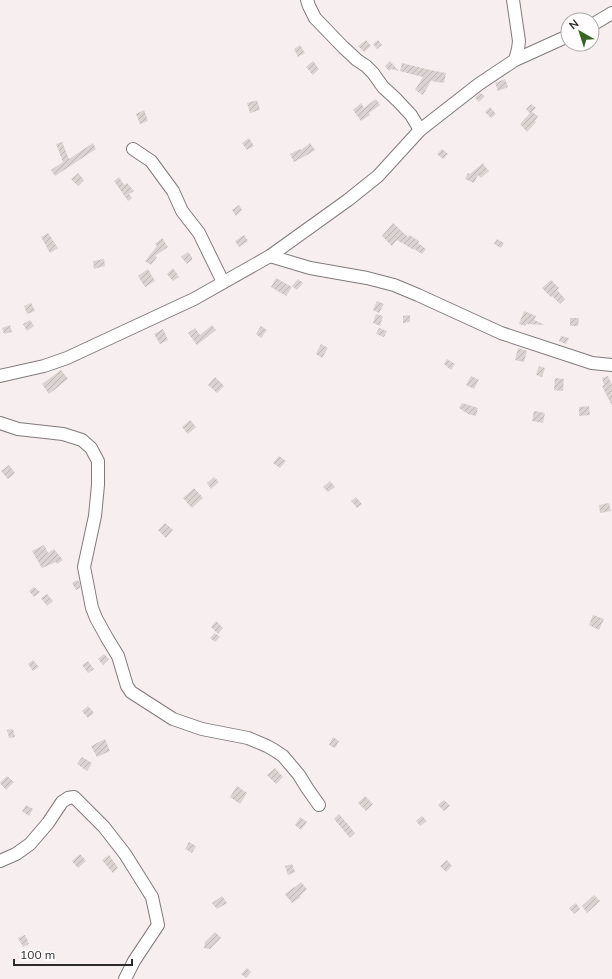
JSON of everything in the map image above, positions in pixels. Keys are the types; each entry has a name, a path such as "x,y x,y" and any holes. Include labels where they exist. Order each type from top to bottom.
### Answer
{"street":[{"path":"307,0 315,18 343,47 373,73 383,87 411,115 420,130"},
{"path":"513,0 518,40 518,49 515,60"},
{"path":"600,20 612,13"},
{"path":"0,376 44,366 67,358 194,299 270,256 348,200 378,176 420,130 479,84 515,60 560,40"},
{"path":"132,149 151,161 173,191 182,212 199,233 223,282"},
{"path":"270,256 310,268 367,278 394,285 501,333 592,363 612,365"},
{"path":"0,423 18,429 63,434 82,440 92,448 98,461 98,485 95,516 84,567 92,608 106,638 118,656 127,686 131,692 173,719 202,729 248,738 274,750 283,756 299,775 319,805"},
{"path":"0,861 16,854 30,844 48,823 62,802 68,798 74,797 104,827 124,854 152,897 158,925 134,961 125,979"}],"building":[{"path":"366,40 371,46 364,52 358,46"},
{"path":"378,40 382,45 377,49 373,44"},
{"path":"300,45 305,53 298,57 294,49"},
{"path":"313,61 319,69 313,75 306,67"},
{"path":"390,61 399,71 391,69 389,71 385,66"},
{"path":"402,63 446,73 444,83 431,81 423,95 415,90 423,77 400,71"},
{"path":"505,79 508,87 498,91 495,83"},
{"path":"480,93 485,96 479,102 475,98"},
{"path":"376,99 380,105 369,113 370,115 361,121 353,110 361,103 364,108"},
{"path":"257,100 260,110 250,113 247,103"},
{"path":"531,104 536,108 532,112 538,116 535,121 536,122 527,132 520,124 530,113 526,109"},
{"path":"490,107 496,114 491,118 485,112"},
{"path":"144,110 148,121 140,124 136,114"},
{"path":"249,138 254,146 247,150 242,143"},
{"path":"62,142 69,159 93,143 96,149 55,176 51,170 63,162 56,144"},
{"path":"310,143 315,150 294,162 290,154 300,149 301,150"},
{"path":"442,149 448,154 443,159 437,154"},
{"path":"484,162 483,164 489,171 481,178 478,175 474,183 465,179 468,173 470,174"},
{"path":"78,173 84,180 78,186 71,179"},
{"path":"119,177 124,185 127,183 134,191 129,194 132,198 128,201 114,181"},
{"path":"239,205 242,210 236,216 232,210"},
{"path":"393,223 408,237 409,235 419,241 418,243 426,249 422,254 397,240 392,246 382,236"},
{"path":"48,233 58,248 50,253 41,237"},
{"path":"244,235 248,241 239,247 235,241"},
{"path":"162,238 168,247 155,256 157,257 151,265 145,261 157,246 155,244"},
{"path":"497,239 504,243 501,248 494,244"},
{"path":"188,252 192,257 192,260 187,264 181,257"},
{"path":"104,259 105,266 94,269 93,261"},
{"path":"173,268 179,277 173,281 167,274"},
{"path":"148,269 155,281 145,287 138,276"},
{"path":"276,278 292,287 286,296 271,287"},
{"path":"298,279 303,283 297,290 292,286"},
{"path":"551,280 559,288 557,290 565,299 560,304 542,288"},
{"path":"377,301 384,304 379,313 373,310"},
{"path":"31,303 35,311 27,314 24,306"},
{"path":"524,311 536,316 534,320 545,325 526,324 526,326 519,324"},
{"path":"376,314 383,316 380,326 373,323"},
{"path":"410,315 410,322 403,323 403,316"},
{"path":"570,318 579,318 578,326 570,326"},
{"path":"30,320 34,326 27,331 23,324"},
{"path":"10,325 12,332 4,334 2,328"},
{"path":"212,325 216,330 197,345 188,333 195,328 200,335"},
{"path":"261,326 267,330 261,338 256,334"},
{"path":"379,328 387,331 384,337 376,334"},
{"path":"163,329 168,340 160,344 154,334"},
{"path":"561,336 569,338 566,344 559,341"},
{"path":"321,344 328,348 322,358 316,354"},
{"path":"518,348 527,351 524,362 515,360"},
{"path":"447,359 455,364 451,370 444,364"},
{"path":"539,366 545,368 542,377 536,375"},
{"path":"61,370 68,379 49,394 42,384"},
{"path":"471,376 479,380 474,389 466,385"},
{"path":"608,376 612,385 612,406 602,386 604,385 602,378"},
{"path":"215,377 224,386 217,393 208,385"},
{"path":"555,378 564,379 563,391 554,390"},
{"path":"462,403 478,408 476,416 468,414 459,408"},
{"path":"589,406 590,415 579,416 579,407"},
{"path":"534,411 545,413 543,423 532,421"},
{"path":"190,420 196,427 188,434 182,427"},
{"path":"279,456 286,461 280,468 273,463"},
{"path":"9,465 15,473 8,479 1,471"},
{"path":"214,477 219,482 211,489 207,483"},
{"path":"330,481 335,487 328,492 323,487"},
{"path":"194,488 203,498 192,508 183,498"},
{"path":"356,497 362,504 357,508 351,501"},
{"path":"609,503 611,511 600,513 599,505"},
{"path":"165,523 173,530 166,538 158,530"},
{"path":"44,545 48,553 54,549 63,560 57,564 56,562 42,568 32,551"},
{"path":"77,580 80,583 80,588 76,590 72,583"},
{"path":"34,587 40,592 34,597 29,591"},
{"path":"47,594 53,601 47,606 41,598"},
{"path":"593,615 604,619 599,630 589,625"},
{"path":"216,621 223,628 218,634 211,627"},
{"path":"215,633 220,637 215,642 210,638"},
{"path":"104,654 109,659 103,665 98,659"},
{"path":"33,660 39,667 33,671 28,664"},
{"path":"88,661 94,669 88,673 82,665"},
{"path":"88,706 94,713 88,718 82,711"},
{"path":"13,729 15,737 9,738 7,730"},
{"path":"333,737 339,741 335,748 329,745"},
{"path":"105,739 110,751 97,757 91,746"},
{"path":"82,757 92,763 87,771 77,764"},
{"path":"275,768 283,777 276,784 267,775"},
{"path":"7,776 14,782 6,790 0,783"},
{"path":"237,786 247,793 240,804 230,797"},
{"path":"365,796 373,804 366,811 358,803"},
{"path":"444,800 450,806 444,811 438,805"},
{"path":"26,805 33,809 29,816 22,811"},
{"path":"339,814 355,833 350,838 334,819"},
{"path":"422,816 427,821 420,826 416,821"},
{"path":"300,817 307,822 301,830 295,825"},
{"path":"189,842 196,846 192,853 185,849"},
{"path":"80,854 86,861 78,868 72,861"},
{"path":"109,855 118,868 113,873 102,860"},
{"path":"447,860 452,866 446,872 440,866"},
{"path":"292,864 295,872 288,875 285,866"},
{"path":"301,882 307,889 300,896 301,897 292,903 285,894"},
{"path":"594,895 600,901 587,913 582,906"},
{"path":"222,896 227,903 217,909 212,903"},
{"path":"576,903 580,909 574,914 569,908"},
{"path":"215,932 221,938 210,949 204,948 205,942"},
{"path":"25,935 29,944 23,947 18,938"},
{"path":"247,968 251,972 246,978 241,974"}]}
